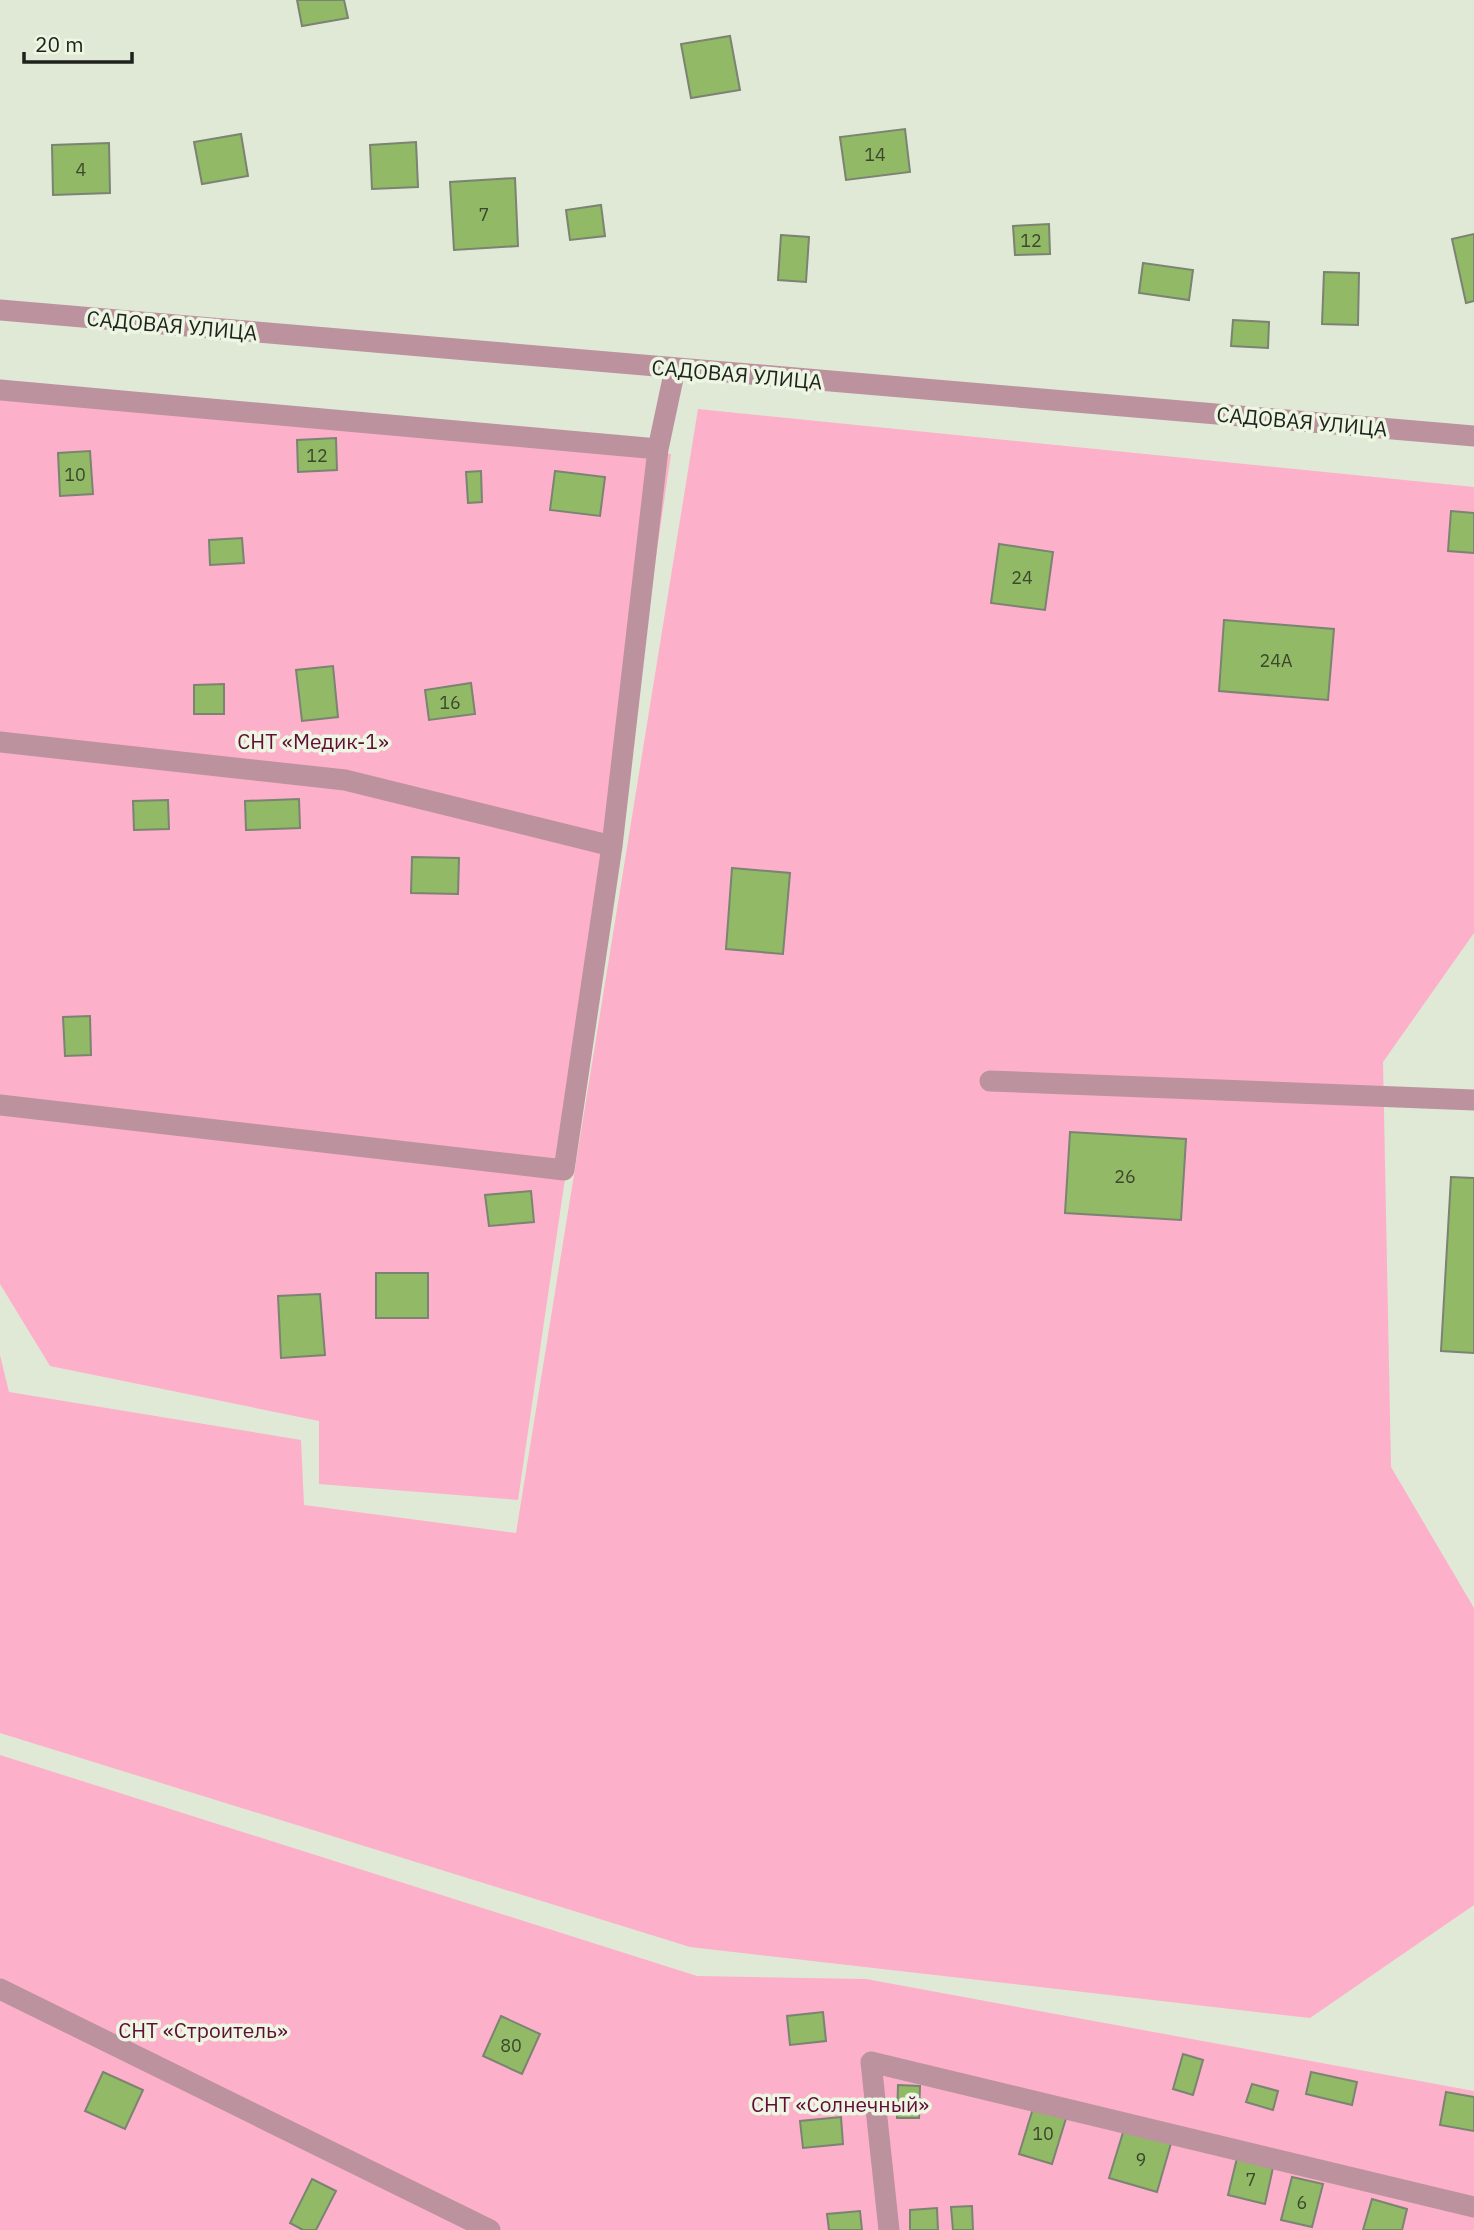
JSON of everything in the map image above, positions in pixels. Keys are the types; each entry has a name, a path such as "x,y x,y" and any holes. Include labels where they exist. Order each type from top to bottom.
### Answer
{"street":[{"name":"САДОВАЯ УЛИЦА","path":"0,310 1474,436"},
{"path":"0,1105 564,1170 612,846 658,449 675,369"},
{"path":"0,390 658,449"},
{"path":"0,742 345,780 612,846"},
{"path":"990,1081 1474,1100"},
{"path":"0,1989 490,2230"},
{"path":"889,2230 871,2062 1474,2207"}],"green space":[{"name":"СНТ «Медик-1»","path":"0,400 671,454 518,1500 319,1484 319,1421 50,1366 0,1284"},
{"path":"698,409 1474,487 1474,933 1383,1062 1391,1467 1474,1608 1474,1905 1310,2018 690,1947 0,1733 0,1355 9,1392 301,1440 304,1505 516,1533"},
{"name":"СНТ «Строитель»","path":"0,1755 697,1976 866,1979 1474,2091 1474,2230 0,2230"}],"building":[{"path":"297,0 344,0 348,18 302,26"},
{"path":"730,36 740,90 691,98 681,44"},
{"path":"905,129 910,172 846,180 840,137"},
{"path":"241,134 248,176 202,184 194,142"},
{"path":"416,142 418,187 372,189 370,145"},
{"path":"109,143 110,193 53,195 52,145"},
{"path":"515,178 518,246 454,250 450,182"},
{"path":"601,205 605,236 570,240 566,210"},
{"path":"1049,224 1050,254 1015,255 1013,226"},
{"path":"1474,234 1474,301 1466,303 1452,239"},
{"path":"781,235 809,237 806,282 778,280"},
{"path":"1143,263 1193,270 1189,300 1139,293"},
{"path":"1324,272 1359,273 1358,325 1322,324"},
{"path":"1233,320 1269,322 1268,348 1231,346"},
{"path":"336,438 337,470 298,472 297,440"},
{"path":"90,451 93,494 60,496 58,453"},
{"path":"481,471 482,502 468,503 466,472"},
{"path":"555,471 605,477 600,516 550,510"},
{"path":"1451,511 1474,513 1474,553 1448,551"},
{"path":"242,538 244,563 210,565 209,540"},
{"path":"999,544 1053,552 1045,610 991,603"},
{"path":"1224,620 1334,629 1328,700 1219,691"},
{"path":"333,666 338,717 302,721 296,670"},
{"path":"471,683 475,714 429,720 425,690"},
{"path":"224,684 224,714 194,714 194,685"},
{"path":"299,799 300,828 246,830 245,801"},
{"path":"168,800 169,829 134,830 133,801"},
{"path":"412,857 459,858 458,894 411,893"},
{"path":"732,868 790,873 783,954 726,949"},
{"path":"90,1016 91,1055 65,1056 63,1017"},
{"path":"1070,1132 1186,1139 1181,1220 1065,1213"},
{"path":"1451,1177 1474,1178 1474,1353 1441,1351"},
{"path":"531,1191 534,1222 489,1226 485,1195"},
{"path":"376,1273 428,1273 428,1318 376,1318"},
{"path":"320,1294 325,1355 281,1358 278,1296"},
{"path":"823,2012 826,2041 790,2045 787,2016"},
{"path":"501,2016 540,2034 522,2074 483,2056"},
{"path":"1183,2054 1203,2060 1193,2095 1173,2089"},
{"path":"103,2072 143,2090 125,2129 85,2111"},
{"path":"1311,2072 1357,2082 1352,2105 1306,2094"},
{"path":"1252,2084 1278,2091 1273,2110 1246,2102"},
{"path":"898,2085 920,2086 919,2118 897,2118"},
{"path":"1446,2092 1474,2097 1474,2131 1440,2125"},
{"path":"1035,2102 1068,2112 1052,2164 1019,2154"},
{"path":"841,2117 843,2144 803,2148 800,2121"},
{"path":"1125,2126 1172,2140 1157,2192 1109,2178"},
{"path":"1238,2154 1274,2163 1265,2204 1228,2195"},
{"path":"1292,2177 1323,2184 1312,2227 1281,2220"},
{"path":"312,2179 336,2191 316,2230 303,2230 290,2223"},
{"path":"1372,2199 1407,2209 1402,2230 1363,2230"},
{"path":"972,2206 973,2230 953,2230 951,2207"},
{"path":"937,2208 938,2230 910,2230 910,2210"},
{"path":"860,2211 862,2230 829,2230 827,2214"}],"park label":[{"name":"СНТ «Солнечный»","path":"840,2104"}]}
